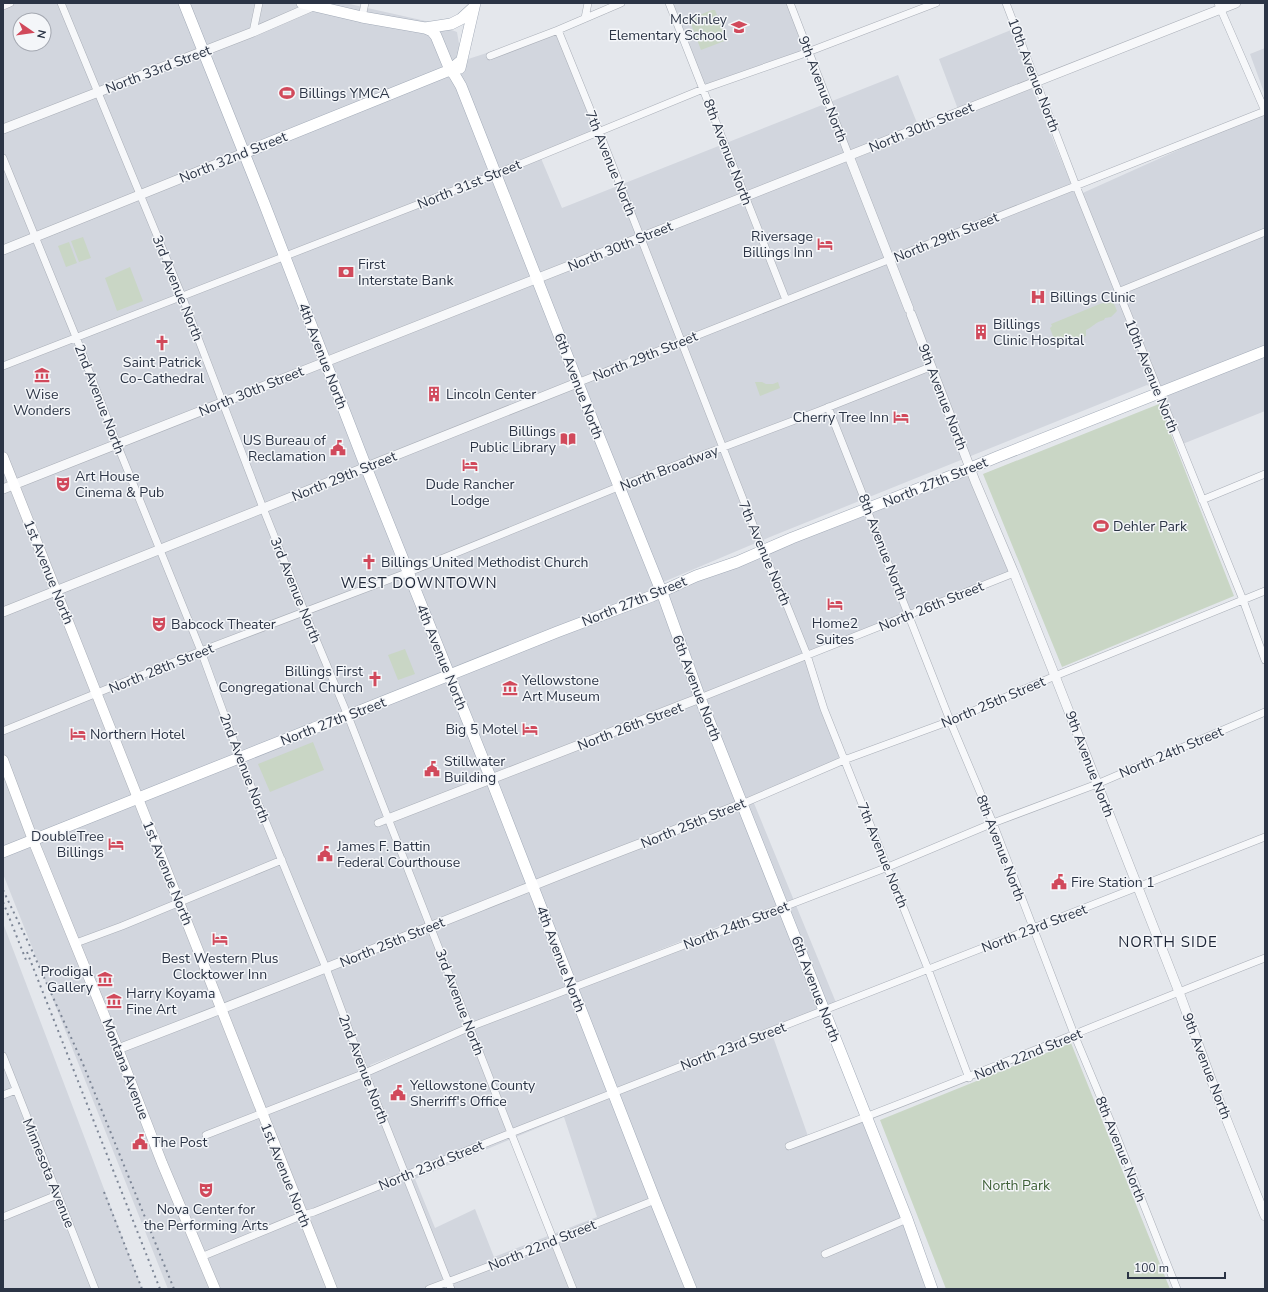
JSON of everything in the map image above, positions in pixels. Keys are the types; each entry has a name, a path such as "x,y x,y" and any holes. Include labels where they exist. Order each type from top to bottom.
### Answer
{"main road":[{"name":"4th Avenue North","path":"184,3 691,1289"},
{"path":"302,3 362,17 425,28 451,24 461,19 475,5"},
{"name":"6th Avenue North","path":"461,86 461,61 475,5"},
{"name":"6th Avenue North","path":"425,28 432,31 436,36 450,70 461,86 618,487 661,591 700,698 907,1219 932,1289"},
{"name":"North 32nd Street","path":"244,153 450,70 461,61"},
{"name":"North 27th Street","path":"3,852 240,757 449,676 696,576 737,562 792,538 1265,351"},
{"name":"1st Avenue North","path":"3,457 332,1289"},
{"name":"Montana Avenue","path":"3,760 161,1160 215,1289"}],"street":[{"path":"3,6 10,3"},
{"name":"3rd Avenue North","path":"61,3 182,296 304,613 348,716 573,1289"},
{"path":"253,32 259,3"},
{"path":"362,17 365,3"},
{"path":"585,18 588,3"},
{"path":"490,56 558,30 619,3"},
{"name":"8th Avenue North","path":"669,3 786,300"},
{"name":"9th Avenue North","path":"790,3 890,259 930,367 1056,676 1179,992 1218,1098 1265,1216"},
{"name":"North 31st Street","path":"3,366 496,174 703,89 936,3"},
{"name":"10th Avenue North","path":"1006,3 1076,186 1243,600 1265,660"},
{"name":"North 30th Street","path":"3,489 1037,82 1220,6 1236,3"},
{"name":"North 33rd Street","path":"3,129 253,32 313,6"},
{"path":"1220,6 1265,111"},
{"name":"7th Avenue North","path":"558,30 807,656 824,709 888,867 969,1078"},
{"name":"North 29th Street","path":"3,612 1265,111"},
{"name":"North 32nd Street","path":"3,250 244,153"},
{"name":"2nd Avenue North","path":"3,158 201,652 240,757 326,968 365,1073 451,1289"},
{"path":"1118,292 1265,232"},
{"name":"North Broadway","path":"409,572 618,487 930,367"},
{"name":"8th Avenue North","path":"828,407 950,721 1177,1289"},
{"path":"1202,500 1265,474"},
{"name":"North 28th Street","path":"3,731 201,652 409,572"},
{"name":"North 26th Street","path":"378,823 807,656 1014,573"},
{"name":"North 25th Street","path":"118,1049 430,927 532,885 742,804 844,760 950,721 1056,676 1265,592"},
{"name":"North 24th Street","path":"206,1135 365,1073 470,1027 888,867 992,823 1097,784 1265,712"},
{"name":"North 23rd Street","path":"201,1257 303,1215 314,1212 511,1133 1265,837"},
{"path":"76,943 282,860"},
{"name":"North 22nd Street","path":"789,1146 969,1078 1074,1034 1265,958"},
{"name":"Minnesota Avenue","path":"3,1056 94,1289"},
{"path":"3,1096 16,1090"},
{"path":"3,1217 58,1195"},
{"name":"North 22nd Street","path":"429,1289 655,1200"},
{"path":"825,1254 907,1219"}],"shaded area":[{"path":"3,3 345,3 430,22 457,32 462,61 558,30 599,131 540,156 562,208 898,75 919,128 722,206 859,157 1032,88 1076,196 1265,111 1265,411 1180,445 1160,393 1147,385 770,537 661,583 661,591 971,468 1014,573 807,655 844,760 751,796 837,1005 771,1031 809,1139 866,1118 931,1289 168,1289 3,874","holes":["752,913 572,988 372,1070 370,1065","564,1117 597,1217 494,1257 475,1209 435,1228 415,1179"]},
{"name":"McKinley Elementary School","path":"669,3 790,3 809,51 703,89"},
{"path":"1016,28 1037,82 959,112 939,59"},
{"path":"1265,48 1265,95 1250,54"},
{"path":"3,923 142,1289 3,1289"}],"green space":[{"path":"715,10 727,40 701,50 689,19"},
{"path":"83,237 91,258 79,262 71,241"},
{"path":"69,242 77,263 66,267 58,246"},
{"path":"130,267 143,301 117,311 105,278"},
{"path":"1112,299 1117,311 1111,317 1105,318 1086,330 1086,336 1063,345 1057,341 1055,342 1050,328 1052,326 1051,324"},
{"path":"755,382 773,384 778,382 780,388 760,396"},
{"path":"1159,404 1234,596 1062,667 983,474"},
{"path":"405,649 415,674 398,680 388,655"},
{"path":"313,742 324,770 270,792 258,764"},
{"name":"North Park","path":"1071,1043 1170,1289 946,1289 880,1120"}],"railway":[{"path":"3,890 83,1064 174,1289"},
{"path":"3,902 26,960"},
{"path":"27,952 160,1289"},
{"path":"104,1192 142,1289"}],"place":[{"name":"McKinley Elementary School","path":"739,27"},
{"name":"Billings YMCA","path":"287,93"},
{"name":"Riversage Billings Inn","path":"825,244"},
{"name":"First Interstate Bank","path":"346,272"},
{"name":"Billings Clinic","path":"1038,297"},
{"name":"Billings Clinic Hospital","path":"981,332"},
{"name":"Saint Patrick Co-Cathedral","path":"162,343"},
{"name":"Wise Wonders","path":"42,375"},
{"name":"Lincoln Center","path":"434,394"},
{"name":"Cherry Tree Inn","path":"901,417"},
{"name":"Billings Public Library","path":"568,439"},
{"name":"US Bureau of Reclamation","path":"338,448"},
{"name":"Dude Rancher Lodge","path":"470,465"},
{"name":"Art House Cinema & Pub","path":"63,484"},
{"name":"Dehler Park","path":"1101,526"},
{"name":"Billings United Methodist Church","path":"369,562"},
{"name":"Home2 Suites","path":"835,604"},
{"name":"Babcock Theater","path":"159,624"},
{"name":"Billings First Congregational Church","path":"375,679"},
{"name":"Yellowstone Art Museum","path":"510,688"},
{"name":"Big 5 Motel","path":"530,729"},
{"name":"Northern Hotel","path":"78,734"},
{"name":"Stillwater Building","path":"432,769"},
{"name":"DoubleTree Billings","path":"116,844"},
{"name":"James F. Battin Federal Courthouse","path":"325,854"},
{"name":"Fire Station 1","path":"1059,882"},
{"name":"Best Western Plus Clocktower Inn","path":"220,939"},
{"name":"Prodigal Gallery","path":"105,979"},
{"name":"Harry Koyama Fine Art","path":"114,1001"},
{"name":"Yellowstone County Sherriff's Office","path":"398,1093"},
{"name":"The Post","path":"140,1142"},
{"name":"Nova Center for the Performing Arts","path":"206,1190"}],"district":[{"name":"WEST DOWNTOWN","path":"419,583"},
{"name":"NORTH SIDE","path":"1168,942"}]}
